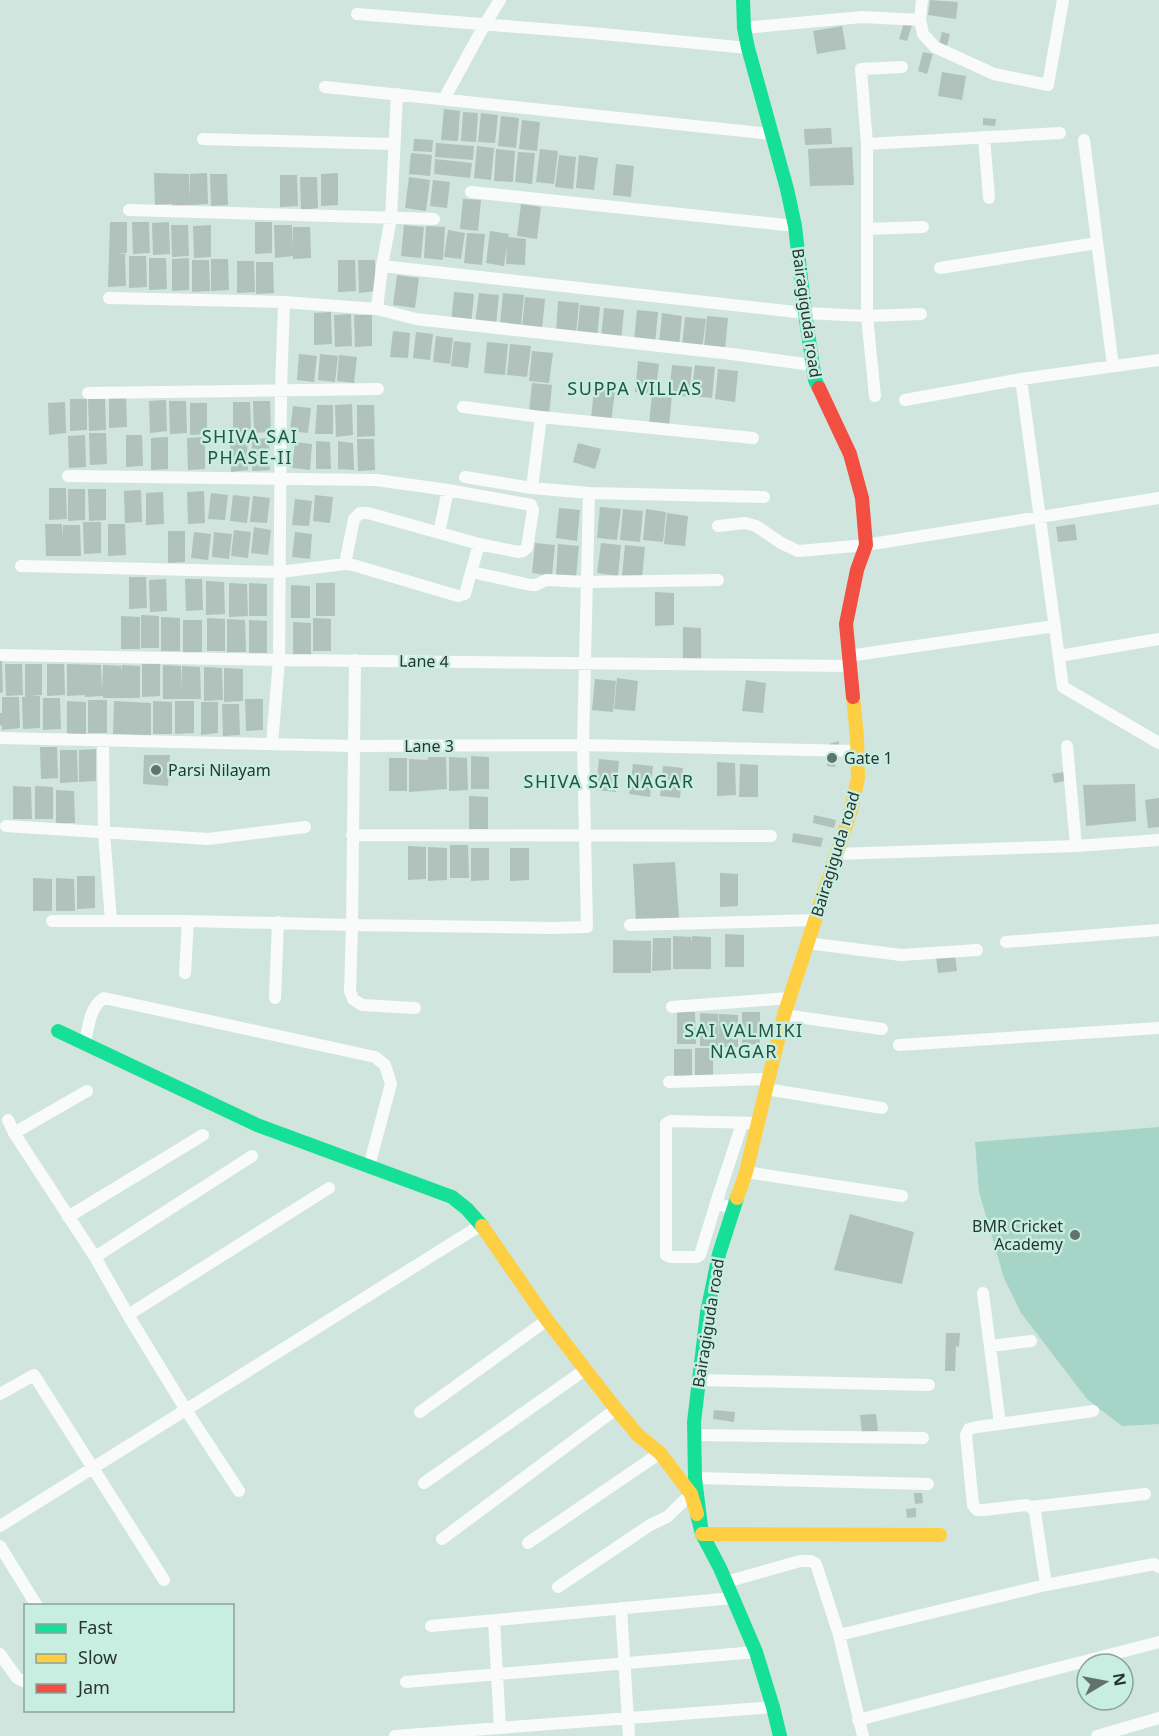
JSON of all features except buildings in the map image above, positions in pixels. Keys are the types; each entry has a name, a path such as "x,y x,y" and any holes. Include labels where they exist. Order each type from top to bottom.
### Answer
{"street":[{"path":"444,99 500,0"},
{"name":"Bairagiguda road","path":"702,1534 695,1478 693,1435 707,1313 719,1254 746,1172 784,1015 850,810 858,777 846,624 866,545 862,498 850,454 815,380 795,226 748,48 744,28 743,0"},
{"path":"922,0 920,20 923,34 935,46 994,74 1048,85 1063,0"},
{"path":"1053,0 1061,15"},
{"path":"357,14 748,48"},
{"path":"744,28 862,16 920,20"},
{"path":"875,396 867,316 867,144 861,69 902,66"},
{"path":"324,87 772,134"},
{"path":"377,309 391,218 397,94"},
{"path":"867,144 1060,133"},
{"path":"984,137 988,198"},
{"path":"204,139 394,144"},
{"path":"1084,140 1113,366"},
{"path":"471,192 795,226"},
{"path":"129,210 434,219"},
{"path":"867,229 923,227"},
{"path":"940,268 1097,243"},
{"path":"382,266 805,313 867,316 921,314"},
{"path":"109,298 284,302 377,309 446,323 732,354 812,366"},
{"path":"272,744 279,660 284,302"},
{"path":"905,400 1021,379 1159,360"},
{"path":"1021,379 1063,687 1159,743"},
{"path":"88,393 378,389"},
{"path":"463,407 753,438"},
{"path":"532,488 541,417"},
{"path":"68,476 376,480 531,505 533,510 527,548 518,552 479,544 368,513 360,513 354,519 345,564"},
{"path":"465,477 532,488 590,493 764,497"},
{"path":"439,533 448,490"},
{"path":"52,921 587,927 583,746 590,493"},
{"path":"718,526 745,523 756,526 781,543 798,550 866,545 1159,498"},
{"path":"21,566 280,572 345,564 458,596 465,594 479,544"},
{"path":"471,572 531,585 546,580 587,582 718,580"},
{"name":"Lane 4","path":"0,655 585,663 848,661 1055,626"},
{"path":"1059,656 1159,639"},
{"path":"355,660 350,991 353,999 362,1005 415,1008"},
{"name":"Lane 3","path":"0,738 353,746 583,746 857,751"},
{"path":"103,740 104,833 111,920"},
{"path":"1067,746 1076,846"},
{"path":"6,826 208,839 305,827"},
{"path":"352,835 771,836"},
{"path":"836,854 1076,846 1159,840"},
{"path":"630,925 815,920"},
{"path":"185,973 188,921"},
{"path":"274,998 278,922"},
{"path":"1006,942 1159,930"},
{"path":"807,943 901,955 977,950"},
{"path":"84,1043 93,1010 97,1002 104,998 375,1057 386,1065 391,1084 369,1166"},
{"path":"672,1007 790,998"},
{"path":"784,1015 882,1029"},
{"path":"898,1045 1159,1028"},
{"path":"58,1030 257,1125 452,1197 466,1209 481,1225 548,1320 616,1409 638,1435 660,1453 691,1494 702,1534 726,1582 756,1652 780,1736"},
{"path":"669,1082 767,1084 882,1108"},
{"path":"14,1133 87,1091"},
{"path":"8,1120 186,1410 239,1491"},
{"path":"742,1124 700,1255 693,1258 666,1255 666,1124 671,1121 757,1123"},
{"path":"68,1217 203,1135"},
{"path":"94,1257 252,1156"},
{"path":"746,1172 902,1196"},
{"path":"128,1315 329,1188"},
{"path":"716,1203 734,1209"},
{"path":"0,1526 481,1225"},
{"path":"983,1293 1000,1424"},
{"path":"420,1412 548,1320"},
{"path":"990,1346 1031,1341"},
{"path":"424,1483 586,1369"},
{"path":"0,1394 34,1375 164,1580"},
{"path":"699,1380 929,1385"},
{"path":"442,1539 616,1409"},
{"path":"1094,1412 969,1429 966,1435 973,1505 977,1510 984,1510 1146,1494"},
{"path":"693,1435 923,1438"},
{"path":"528,1543 660,1453"},
{"path":"695,1478 928,1484"},
{"path":"558,1587 650,1525 667,1517 691,1494"},
{"path":"1031,1507 1035,1512 1046,1585"},
{"path":"702,1534 940,1535"},
{"path":"0,1546 36,1604"},
{"path":"726,1582 800,1561 811,1561 816,1564 839,1635 863,1736"},
{"path":"839,1635 1046,1585 1154,1564 1159,1567"},
{"path":"431,1626 733,1598"},
{"path":"621,1608 629,1736"},
{"path":"494,1620 495,1731"},
{"path":"858,1720 1159,1642"},
{"path":"406,1682 756,1652"},
{"path":"0,1654 17,1678 24,1681"},
{"path":"395,1736 495,1731 773,1707"},
{"path":"1097,1736 1159,1718"}],"green space":[{"name":"BMR Cricket Academy","path":"1159,1127 1159,1424 1122,1426 1087,1399 1021,1313 1004,1278 979,1192 975,1142"}],"traffic: fast":[{"path":"743,0 744,28 748,48 795,226 805,313 815,380 819,388"},
{"path":"58,1031 257,1125 452,1197 482,1226"},
{"path":"702,1534 695,1478 694,1422 707,1313 719,1254 737,1198"},
{"path":"697,1514 702,1534 720,1568 756,1652 780,1736"}],"traffic: slow":[{"path":"737,1198 746,1172 784,1015 851,810 858,778 853,697"},
{"path":"482,1226 547,1320 616,1409 638,1435 660,1453 691,1494 697,1514"},
{"path":"702,1534 940,1535"}],"traffic: jam":[{"path":"819,388 850,454 862,498 866,545 857,570 846,624 853,697"}],"place":[{"name":"Gate 1","path":"832,758"},
{"name":"Parsi Nilayam","path":"156,770"},
{"name":"BMR Cricket Academy","path":"1075,1235"}],"district":[{"name":"SUPPA VILLAS","path":"635,388"},
{"name":"SHIVA SAI PHASE-II","path":"250,446"},
{"name":"SHIVA SAI NAGAR","path":"609,781"},
{"name":"SAI VALMIKI NAGAR","path":"744,1040"}]}
